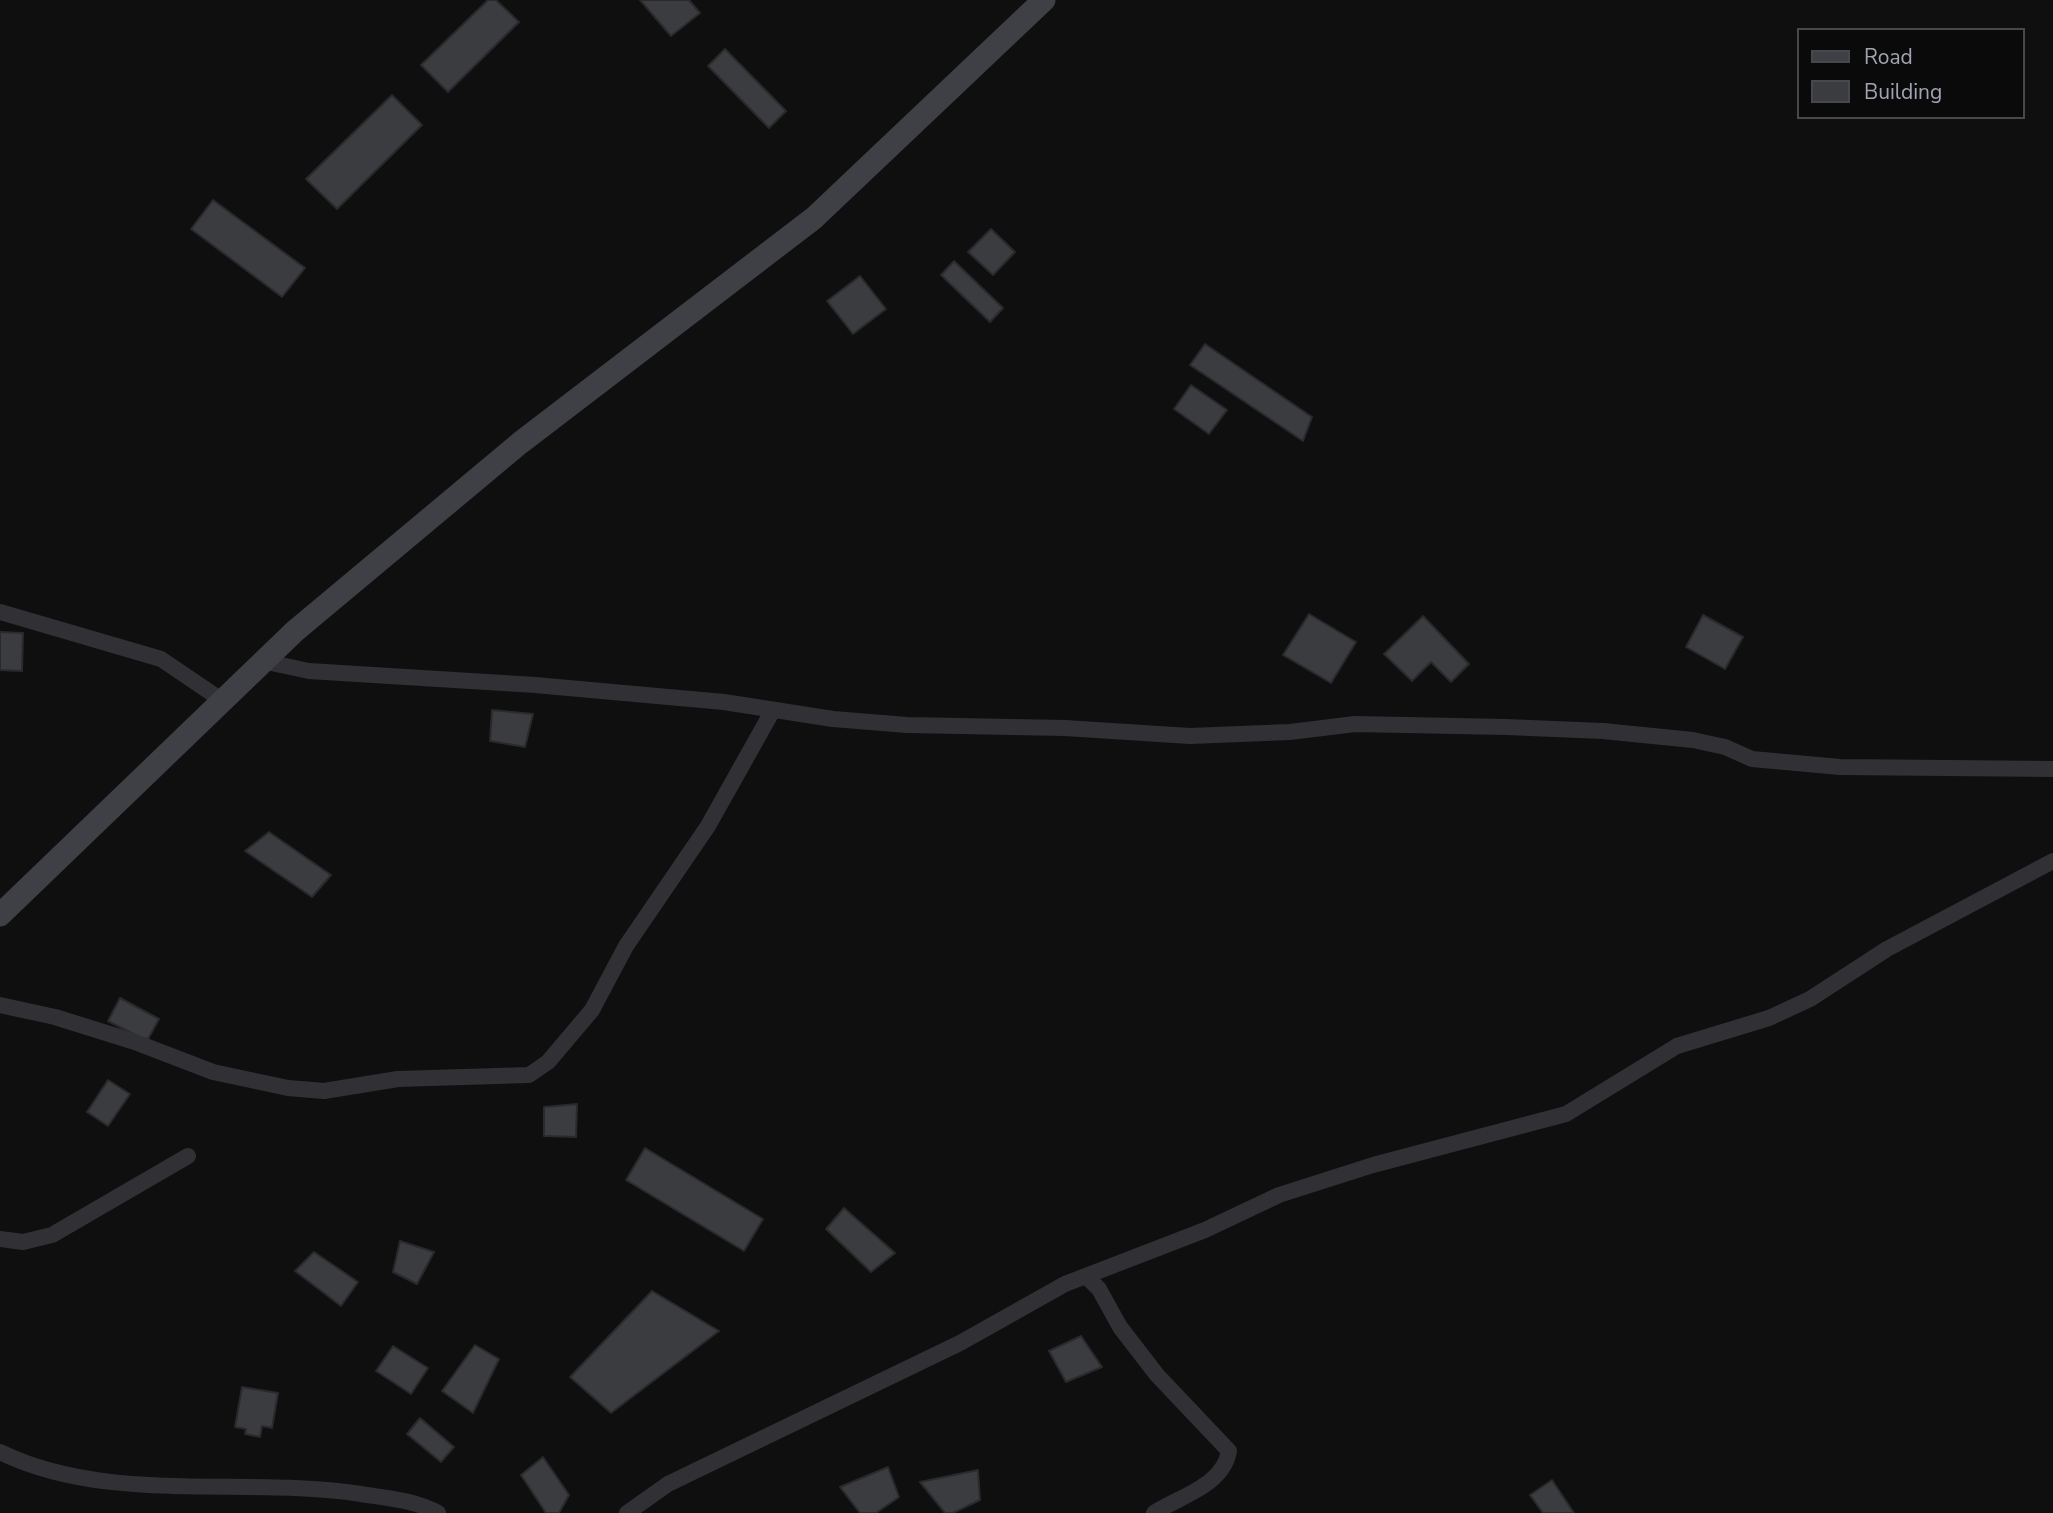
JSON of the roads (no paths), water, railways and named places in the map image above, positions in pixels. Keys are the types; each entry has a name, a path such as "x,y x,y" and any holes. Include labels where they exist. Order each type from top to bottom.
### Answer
{"street":[{"path":"0,915 262,662 520,443 814,218 1044,0"},
{"path":"0,612 160,659 223,701"},
{"path":"262,662 309,671 535,685 724,702 906,725 1065,728 1191,736 1290,732 1355,724 1603,731 1693,740 1725,747 1752,759 1840,767 2053,769"},
{"path":"0,1005 55,1017 124,1038 213,1072 288,1088 324,1091 398,1079 528,1075 548,1062 592,1010 626,946 708,827 773,710"},
{"path":"627,1513 668,1484 960,1343 1065,1283 1205,1230 1279,1195 1373,1165 1566,1114 1677,1046 1769,1018 1810,999 1898,942 2053,861"},
{"path":"0,1239 23,1242 52,1235 188,1156"},
{"path":"1086,1276 1099,1289 1120,1327 1157,1375 1229,1451 1227,1462 1201,1489 1154,1513"},
{"path":"0,1452 62,1476 126,1482 344,1491 423,1505 438,1513"}]}
